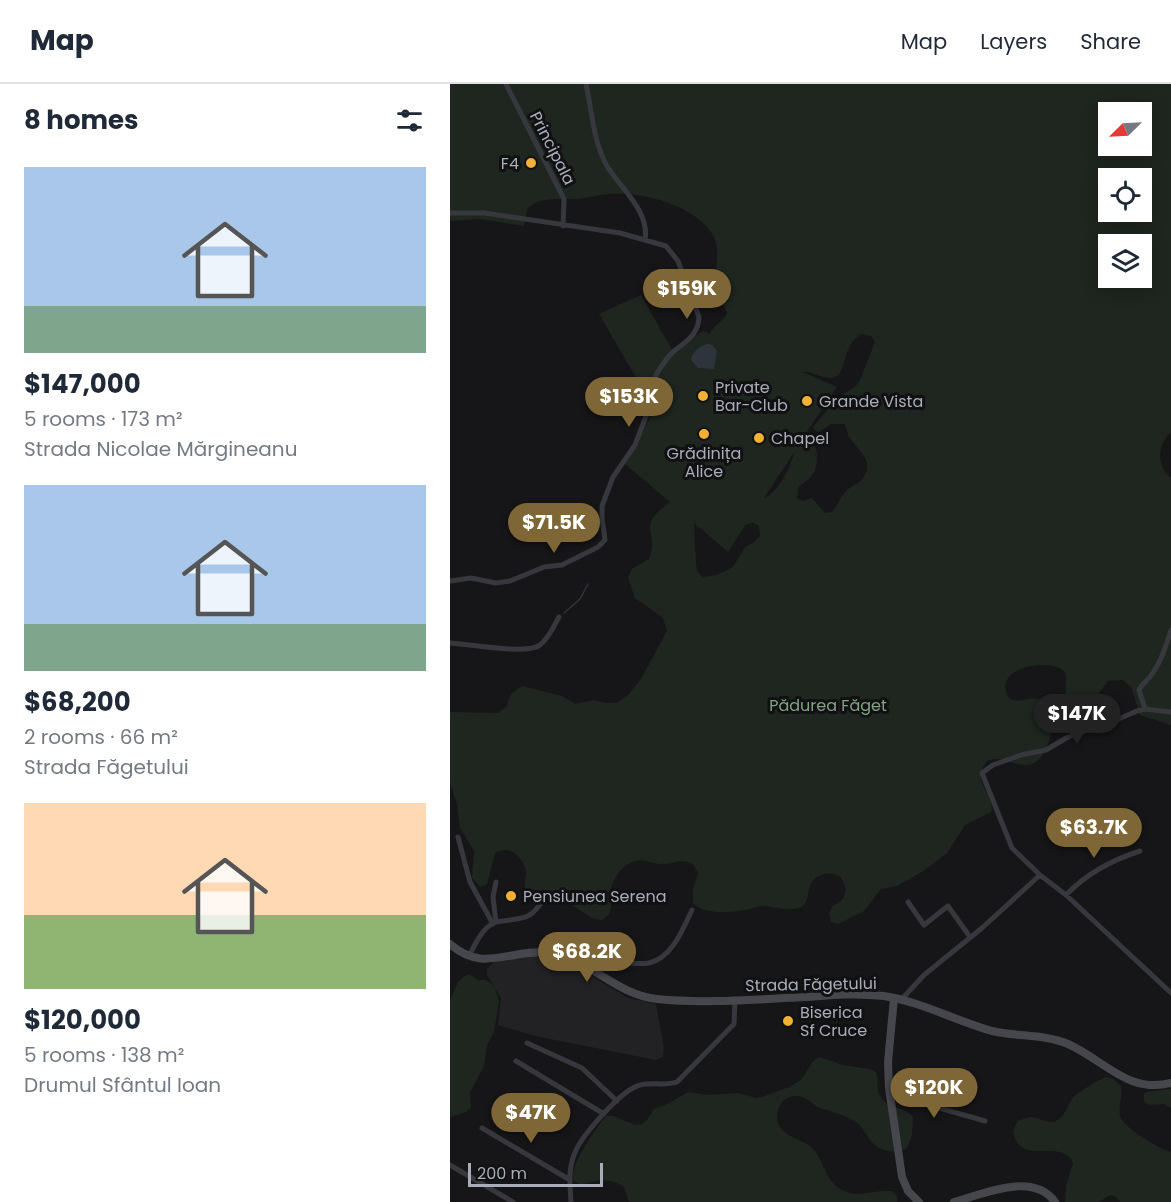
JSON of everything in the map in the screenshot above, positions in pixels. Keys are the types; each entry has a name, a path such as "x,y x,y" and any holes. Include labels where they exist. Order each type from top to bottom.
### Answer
{"main road":[{"name":"Strada Făgetului","path":"450,944 469,956 482,960 531,952 552,953 585,967 626,991 645,997 670,1000 850,994 898,999 990,1030 1068,1044 1137,1084 1171,1083"},
{"path":"898,999 888,1062 890,1094 902,1177 908,1191 919,1202"},
{"path":"954,1202 1014,1186 1038,1189 1055,1202"}],"street":[{"name":"Principala","path":"506,84 564,199 563,226"},
{"path":"586,84 602,157 645,221 645,240"},
{"path":"450,213 485,213 620,233 666,246 676,257 698,311 699,323 693,337 671,353 656,375 658,385 635,445 613,477 602,506 605,540 598,547 562,565 544,567 510,581 496,583 471,579 450,581"},
{"path":"450,643 514,649 536,647 542,644 559,617"},
{"path":"1145,709 1139,690 1141,685 1154,673 1162,658 1171,630"},
{"path":"1171,712 1145,709 1068,736 1046,750 1021,755 993,765 982,773 1011,848 1066,895 1171,993"},
{"path":"458,837 470,882 494,923"},
{"path":"1066,895 1079,881 1140,850"},
{"path":"898,999 1040,875"},
{"path":"494,923 493,897 496,882"},
{"path":"469,956 478,939 494,923 527,918 534,913 545,898"},
{"path":"908,902 924,925 948,906 970,937"},
{"path":"585,967 589,963 601,961 640,963 654,961 663,956 679,937 692,910"},
{"path":"571,1202 570,1179 574,1154 583,1138 628,1090 641,1084 668,1085 677,1082 734,1024 735,999"},
{"path":"527,1043 582,1068 617,1101"},
{"path":"516,1061 604,1114"},
{"path":"890,1094 985,1121"},
{"path":"482,1128 570,1179"},
{"path":"450,1165 513,1202"}],"shaded area":[{"path":"708,344 713,345 717,351 714,369 698,368 691,360 693,354 697,349"},
{"path":"528,956 555,958 576,967 628,998 656,1004 664,1048 663,1057 656,1060 535,1036 498,1025 501,998 487,975 487,969 494,962"}],"green space":[{"name":"Pădurea Făget","path":"450,84 1171,84 1171,432 1163,443 1160,455 1163,467 1171,478 1171,725 1140,715 1131,687 1123,680 1108,681 1093,701 1079,703 1066,697 1066,676 1059,668 1038,665 1016,671 1008,678 1005,687 1009,698 1019,701 1039,699 1051,707 1051,733 1045,752 1033,764 1024,765 1001,759 987,761 981,776 992,805 991,812 965,825 947,853 925,870 897,886 881,889 864,911 838,924 831,922 829,913 832,907 843,899 846,889 841,877 832,874 823,874 812,882 805,903 801,907 787,909 760,906 720,912 705,910 693,903 693,889 698,873 693,864 681,861 662,864 638,860 627,865 617,875 611,888 609,914 601,920 594,919 562,899 528,892 525,887 526,872 522,861 511,851 495,853 487,884 481,887 472,878 474,851 460,828 457,804 450,783 450,712 498,713 506,707 511,694 522,686 562,696 576,704 593,700 617,703 628,695 641,679 667,631 663,618 635,598 628,577 632,569 649,559 652,549 650,524 659,511 670,502 625,464 663,394 649,387 645,393 599,314 641,295 672,350 703,331 710,334 727,313 719,283 717,246 714,237 696,217 669,203 639,196 608,194 576,199 551,199 533,204 528,208 524,226 480,219 450,221","holes":["862,334 871,336 875,342 860,380 856,386 836,399 813,427 819,432 831,424 844,424 849,437 864,456 866,472 861,480 845,492 832,512 825,513 812,498 803,501 797,498 798,488 813,474 817,459 812,439 800,442 837,387 802,372 810,372 827,378 835,377 842,370 851,344","795,451 784,478 775,491 764,498","694,523 728,552 746,524 753,523 759,526 760,536 745,547 733,567 717,575 703,577 696,565"]},
{"path":"469,974 478,980 491,983 499,1001 494,1032 487,1045 484,1066 470,1093 471,1107 466,1112 450,1117 450,1000 458,982"},
{"path":"820,1057 876,1072 879,1093 883,1100 910,1113 913,1117 912,1135 907,1148 893,1151 877,1147 852,1119 818,1107 800,1096 786,1099 779,1108 777,1117 782,1130 816,1152 829,1178 837,1187 855,1194 892,1191 897,1196 897,1202 629,1202 624,1187 613,1182 598,1181 582,1185 573,1181 579,1157 606,1116 613,1116 635,1125 642,1124 654,1109 688,1092 708,1095 739,1093 756,1098 762,1097 801,1080 814,1060"},
{"path":"1107,1077 1121,1086 1120,1116 1122,1121 1142,1137 1171,1152 1171,1202 1121,1202 1110,1195 1099,1202 1065,1202 1066,1186 1073,1163 1067,1155 1060,1152 1023,1148 1017,1142 1013,1130 1018,1121 1031,1117 1049,1122 1056,1121 1063,1115 1074,1097"},
{"path":"1171,1089 1171,1108 1164,1104 1150,1105 1144,1101 1146,1092"}],"waterway":[{"path":"564,613 580,599 588,584"}],"place":[{"name":"F4","path":"531,163"},
{"name":"Private Bar-Club","path":"703,396"},
{"name":"Grande Vista","path":"807,401"},
{"name":"Grădinița Alice","path":"704,434"},
{"name":"Chapel","path":"759,438"},
{"name":"Pensiunea Serena","path":"511,896"},
{"name":"Biserica Sf Cruce","path":"788,1021"}]}
